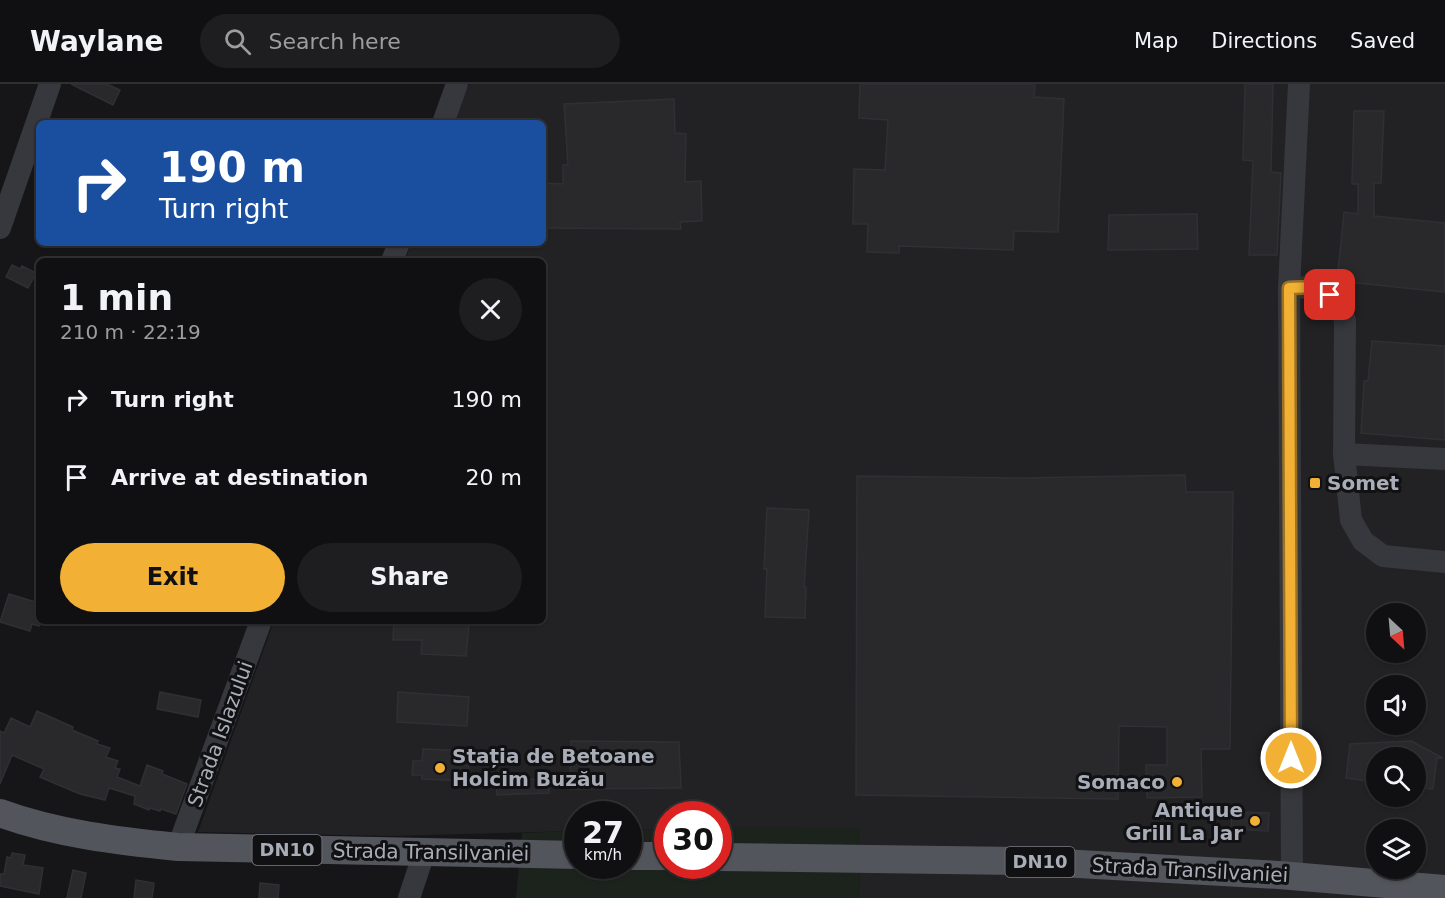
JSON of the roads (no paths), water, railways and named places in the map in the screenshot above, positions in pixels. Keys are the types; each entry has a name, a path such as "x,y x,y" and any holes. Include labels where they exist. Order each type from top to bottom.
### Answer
{"main road":[{"name":"Strada Transilvaniei","path":"0,813 50,828 127,842 178,847 564,855"},
{"name":"Strada Transilvaniei","path":"732,856 1024,861 1292,876 1445,890"}],"street":[{"path":"38,120 50,84"},
{"path":"443,120 457,84"},
{"path":"1292,876 1289,288 1299,84"},
{"path":"0,228 36,124"},
{"path":"1289,288 1315,287 1330,295 1338,304 1345,320 1344,454 1351,520 1363,541 1383,556 1445,562"},
{"path":"1344,454 1445,459"},
{"name":"Strada Islazului","path":"178,847 260,624"},
{"path":"409,898 424,853"}],"place":[{"name":"Somet","path":"1315,483"},
{"name":"Stația de Betoane Holcim Buzău","path":"440,768"},
{"name":"Somaco","path":"1177,782"},
{"name":"Antique Grill La Jar","path":"1255,821"}]}
